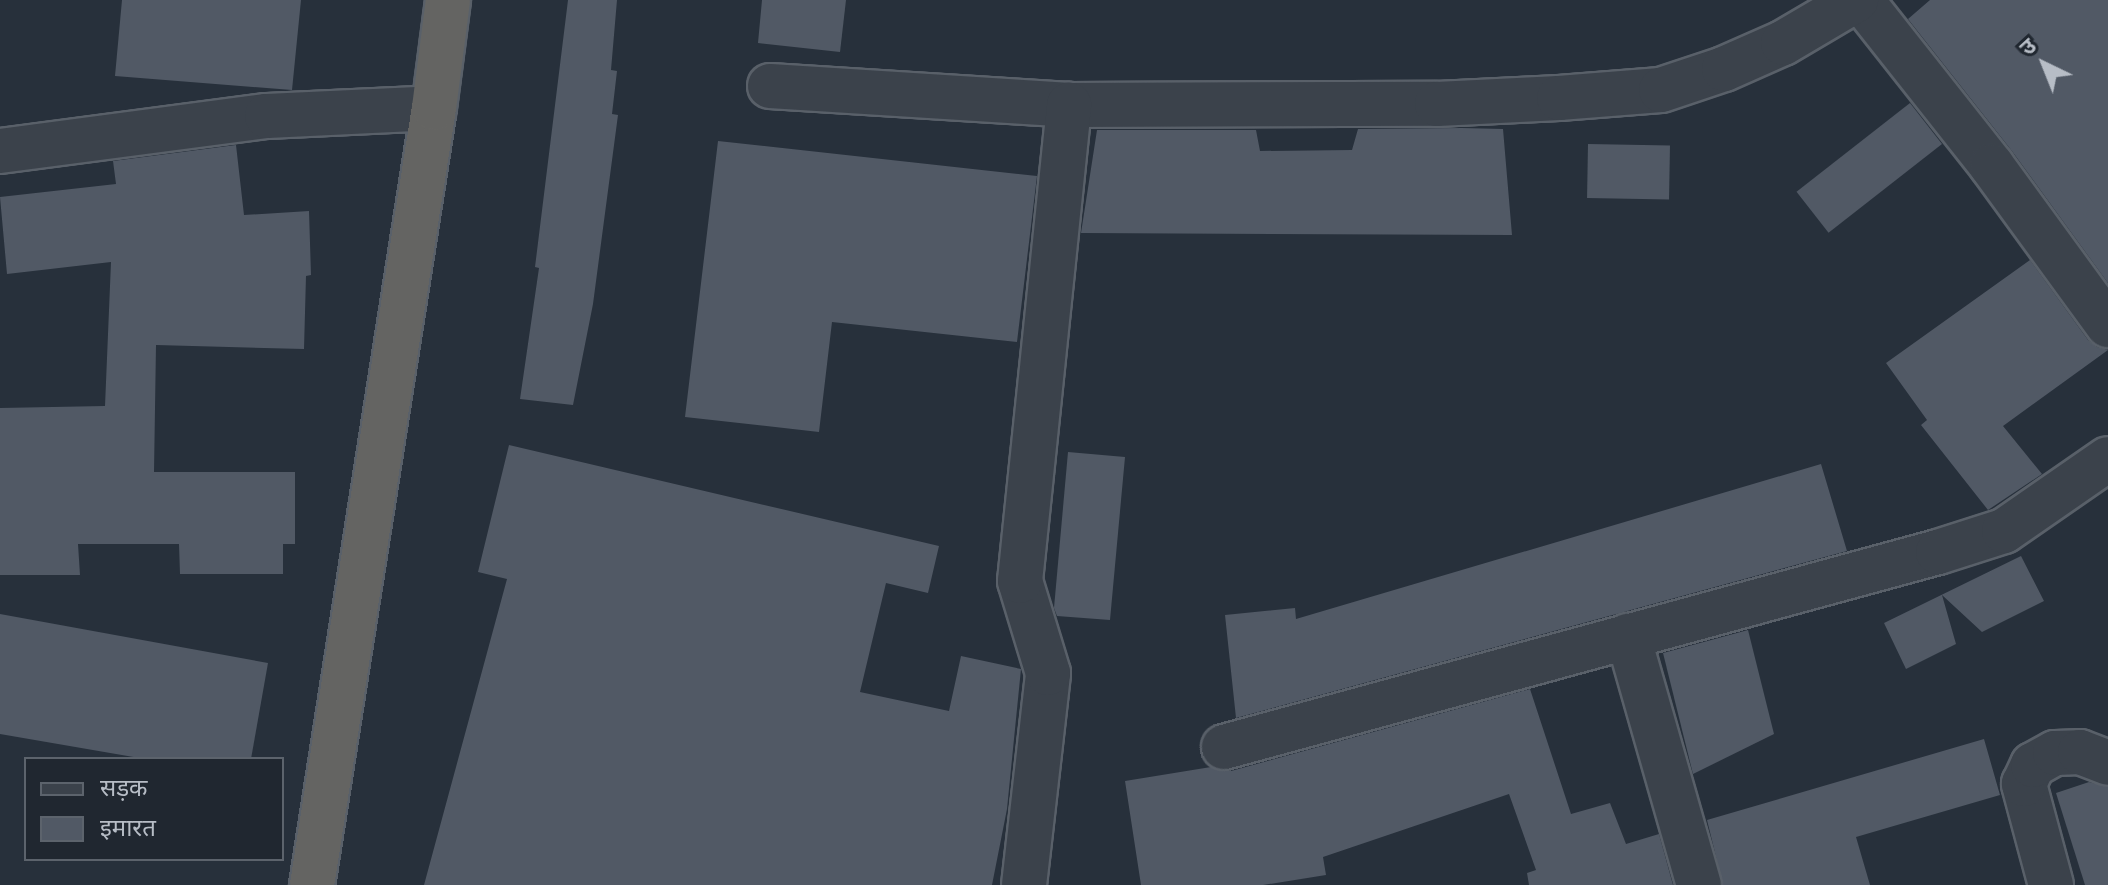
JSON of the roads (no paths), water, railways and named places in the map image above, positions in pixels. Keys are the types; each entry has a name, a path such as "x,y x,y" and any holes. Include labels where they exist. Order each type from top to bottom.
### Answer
{"highway":[{"path":"312,885 434,108 448,0"}],"street":[{"path":"770,86 1069,105 1437,104 1661,90 1724,69 1783,43 1858,0 1992,166 2108,325"},
{"path":"1024,885 1048,673 1020,581 1069,105"},
{"path":"0,151 267,116 434,108"},
{"path":"1224,747 2004,531 2108,459"},
{"path":"1628,636 1699,885"},
{"path":"2051,885 2024,784 2033,765 2055,753 2080,752 2108,763"}]}
